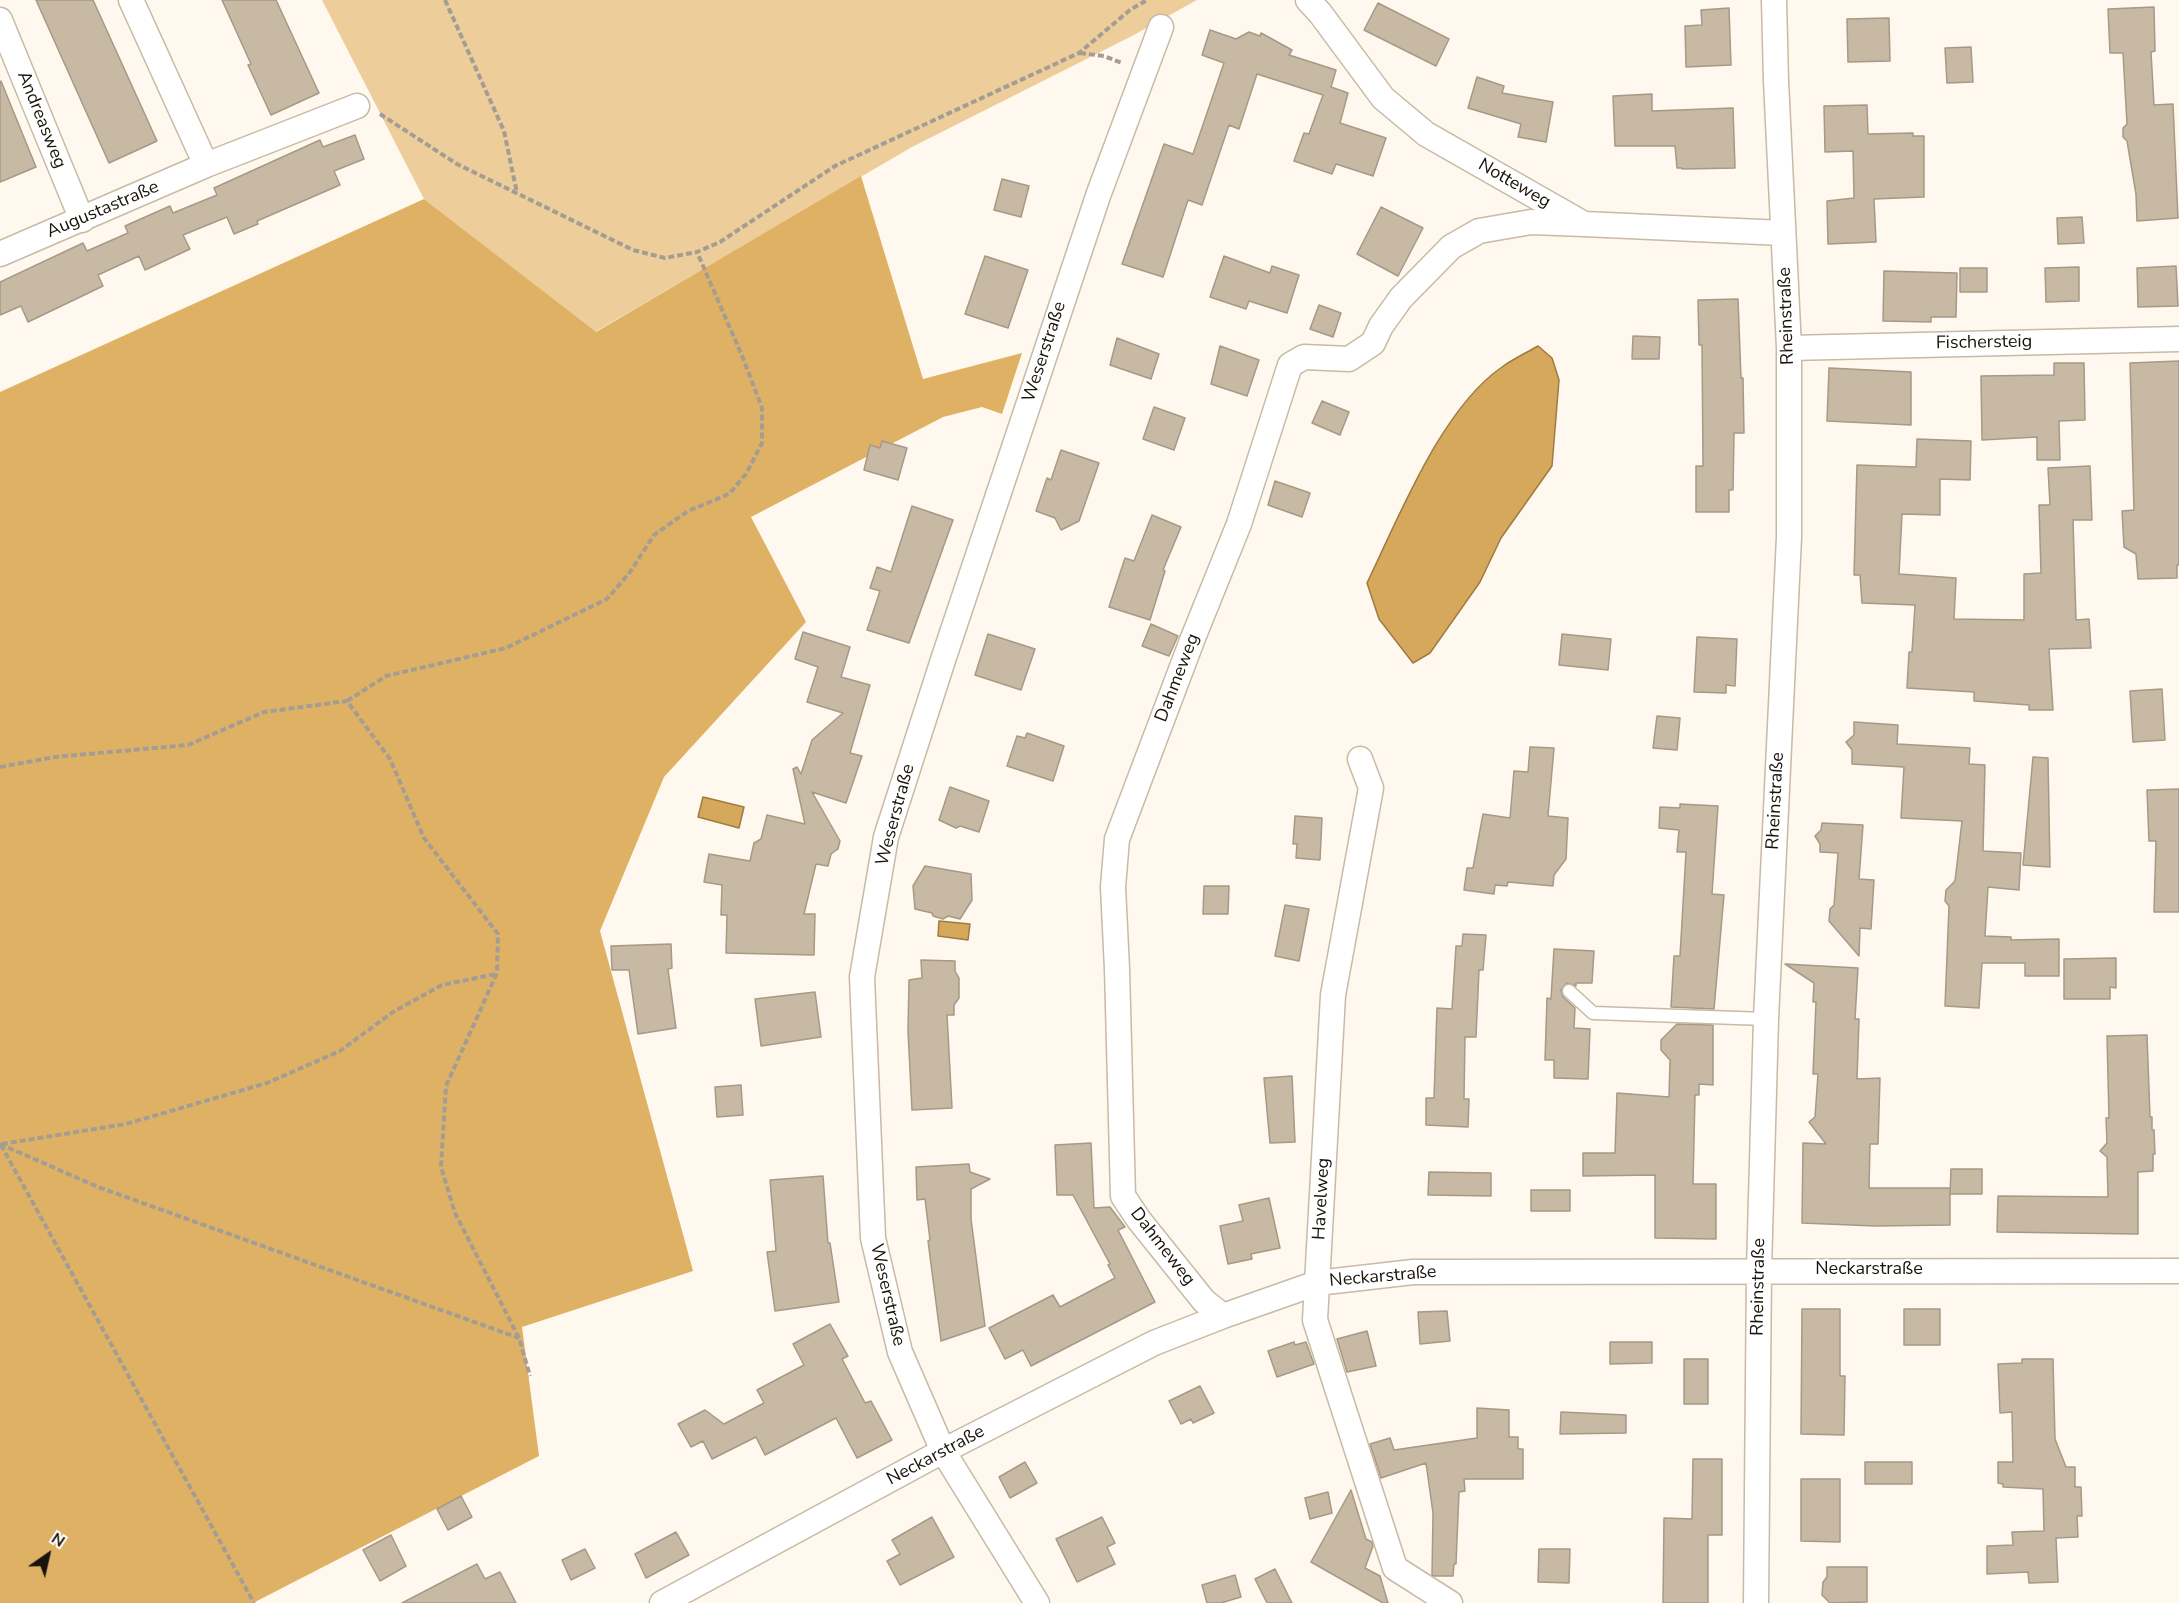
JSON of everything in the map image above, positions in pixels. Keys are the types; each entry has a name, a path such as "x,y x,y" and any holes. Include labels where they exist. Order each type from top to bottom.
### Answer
{"street":[{"path":"131,0 206,165"},
{"name":"Notteweg","path":"1308,0 1383,98 1426,134 1584,224 1784,232"},
{"name":"Rheinstraße","path":"1756,1603 1758,1270 1766,1019 1789,537 1789,348 1774,0"},
{"name":"Andreasweg","path":"0,20 82,220"},
{"name":"Weserstraße","path":"1037,1603 944,1451 900,1352 873,1238 862,977 886,837 1088,226 1161,27"},
{"name":"Augustastraße","path":"0,254 206,165 357,106"},
{"name":"Dahmeweg","path":"1223,1316 1204,1301 1139,1220 1123,1196 1113,887 1117,839 1239,524 1290,365 1304,357 1349,359 1373,343 1381,326 1401,298 1451,247 1479,231 1530,222 1584,224"},
{"name":"Fischersteig","path":"1789,348 2179,339"},
{"name":"Havelweg","path":"1360,759 1371,788 1333,995 1315,1320 1395,1568 1450,1603"},
{"name":"Neckarstraße","path":"662,1603 944,1451 1154,1343 1317,1283 1413,1272 2179,1271"}],"lane":[{"path":"1569,991 1593,1013 1766,1019"}],"path":[{"path":"445,0 504,131 517,193"},
{"path":"357,106 374,110 457,164 633,250 665,258 697,252 720,242 835,166 1079,53 1130,10 1147,0"},
{"path":"1079,53 1104,56 1143,75"},
{"path":"0,767 55,757 188,745 264,712 347,701 386,676 506,648 607,598 630,572 654,535 688,511 729,494 746,474 762,443 762,408 697,252"},
{"path":"347,701 390,759 424,838 498,934 497,974 446,1086 441,1167 455,1213 519,1338 530,1376"},
{"path":"0,1144 126,1124 267,1083 340,1051 393,1012 442,985 497,974"},
{"path":"0,1144 98,1187 519,1338"},
{"path":"0,1144 254,1603"}],"shaded area":[{"path":"322,0 1197,0 1130,37 912,147 595,332 424,199"},
{"path":"861,176 923,379 1022,353 1002,414 982,407 943,417 751,517 806,622 664,777 600,931 693,1271 522,1327 539,1456 253,1603 0,1603 0,392 424,199 596,332"},
{"path":"1538,346 1552,358 1559,380 1552,466 1501,538 1480,582 1430,653 1413,663 1379,619 1367,583 1424,466 1460,409 1480,386 1502,367"},
{"path":"703,797 744,807 739,828 698,817"},
{"path":"939,921 970,924 968,940 938,936"}],"building":[{"path":"36,0 93,0 157,141 109,163"},
{"path":"222,0 276,0 319,93 271,115"},
{"path":"1378,3 1449,39 1436,66 1364,30"},
{"path":"2154,7 2155,51 2151,52 2154,105 2173,104 2178,218 2137,221 2136,194 2127,141 2123,137 2123,128 2127,124 2123,53 2110,53 2108,9"},
{"path":"1729,8 1731,65 1686,67 1685,26 1702,25 1701,10"},
{"path":"1889,18 1890,61 1848,62 1847,19"},
{"path":"1210,30 1236,39 1249,32 1260,36 1261,33 1292,50 1289,55 1336,70 1331,87 1348,93 1340,123 1386,138 1373,176 1336,164 1332,174 1294,161 1304,133 1309,134 1323,95 1257,74 1239,129 1229,125 1202,205 1188,200 1163,277 1122,264 1164,144 1193,154 1224,63 1202,55"},
{"path":"1971,47 1973,82 1947,83 1945,48"},
{"path":"1477,77 1504,86 1502,93 1553,102 1546,142 1518,137 1521,124 1468,108"},
{"path":"0,82 36,167 0,182"},
{"path":"1652,94 1652,111 1733,108 1735,168 1677,168 1675,146 1615,146 1613,96"},
{"path":"1867,105 1868,134 1913,133 1913,136 1924,136 1924,197 1874,199 1876,242 1828,244 1827,201 1854,198 1853,151 1825,152 1824,106"},
{"path":"355,135 364,159 334,171 340,185 257,221 258,224 234,234 227,217 183,235 190,249 145,270 139,256 98,275 103,286 28,322 21,306 0,315 0,282 83,243 87,251 128,233 125,226 170,206 173,213 217,195 214,188 320,140 323,147"},
{"path":"1002,179 1029,186 1021,217 994,210"},
{"path":"1381,207 1423,228 1398,276 1357,254"},
{"path":"2082,217 2084,243 2058,244 2057,218"},
{"path":"985,256 1028,270 1008,328 965,314"},
{"path":"1224,256 1270,273 1272,266 1299,275 1287,313 1249,301 1246,309 1210,297"},
{"path":"2176,266 2178,306 2138,307 2137,268"},
{"path":"2079,267 2079,301 2046,302 2045,268"},
{"path":"1960,268 1987,268 1987,292 1960,292"},
{"path":"1884,271 1957,273 1956,317 1931,317 1931,322 1883,321"},
{"path":"1738,299 1744,433 1734,433 1733,490 1729,490 1729,512 1696,512 1696,466 1703,466 1702,345 1699,345 1698,300"},
{"path":"1319,305 1341,313 1333,337 1310,329"},
{"path":"1633,336 1660,337 1659,359 1632,359"},
{"path":"1117,338 1159,354 1151,379 1110,365"},
{"path":"1220,346 1259,360 1247,396 1211,384"},
{"path":"2179,361 2179,565 2177,565 2177,578 2138,579 2136,554 2124,547 2122,511 2134,510 2130,363"},
{"path":"2054,363 2084,363 2085,420 2059,421 2060,460 2037,460 2037,437 1982,440 1981,376 2054,375"},
{"path":"1829,368 1911,372 1911,425 1827,421"},
{"path":"1322,401 1349,412 1340,435 1312,423"},
{"path":"1154,407 1185,418 1174,450 1143,439"},
{"path":"1917,439 1971,441 1970,480 1940,479 1940,515 1902,514 1899,574 1956,578 1954,619 2024,620 2024,574 2041,573 2039,505 2050,505 2048,468 2090,466 2092,520 2073,520 2076,620 2089,619 2091,648 2049,649 2053,710 2029,710 2029,705 1974,701 1974,692 1907,688 1915,605 1862,603 1860,575 1854,575 1857,465 1916,467"},
{"path":"882,441 907,448 898,480 864,470 870,445 880,448"},
{"path":"1061,450 1099,463 1079,521 1061,530 1055,518 1036,511 1047,478 1051,480"},
{"path":"1275,481 1310,493 1302,517 1268,505"},
{"path":"912,506 953,520 909,643 867,630 880,591 870,588 877,567 891,572"},
{"path":"1152,515 1181,527 1163,570 1165,571 1150,620 1109,607 1125,558 1134,561"},
{"path":"1151,624 1178,636 1169,656 1142,646"},
{"path":"803,632 850,647 841,677 870,685 850,753 862,756 846,803 812,792 840,841 838,849 831,854 828,866 816,864 804,914 815,914 814,955 726,953 727,915 721,915 722,885 704,882 709,854 750,861 754,843 761,839 767,815 805,824 793,769 797,767 801,774 812,740 843,713 807,702 818,667 795,659"},
{"path":"988,634 1035,649 1021,690 975,675"},
{"path":"1562,634 1611,639 1608,670 1559,665"},
{"path":"1697,637 1737,639 1735,686 1726,685 1726,693 1694,692"},
{"path":"2162,689 2165,740 2133,742 2130,691"},
{"path":"1657,716 1680,718 1677,750 1653,748"},
{"path":"1854,722 1898,725 1897,744 1970,748 1969,764 1985,765 1983,851 2021,853 2019,890 1988,887 1985,936 2011,937 2011,940 2059,939 2059,976 2025,976 2025,963 1982,963 1979,1008 1945,1006 1949,906 1945,901 1946,890 1955,881 1962,821 1901,818 1904,767 1852,764 1852,750 1846,742 1854,735"},
{"path":"1027,733 1064,746 1053,781 1007,766 1017,736 1025,738"},
{"path":"1530,747 1554,748 1548,816 1568,818 1566,859 1554,875 1553,886 1508,882 1507,886 1495,885 1494,894 1464,890 1467,868 1473,868 1483,814 1510,818 1514,771 1528,772"},
{"path":"2033,757 2048,758 2050,867 2023,865"},
{"path":"950,787 989,801 979,832 960,826 956,828 939,820"},
{"path":"2179,789 2179,912 2154,912 2156,841 2149,841 2147,790"},
{"path":"1680,804 1718,806 1712,894 1724,895 1714,1009 1671,1007 1674,956 1680,956 1686,852 1677,852 1679,830 1659,828 1660,807 1680,808"},
{"path":"1295,816 1322,818 1320,860 1296,858 1297,844 1293,844"},
{"path":"1822,823 1863,825 1859,879 1874,880 1871,929 1860,928 1859,956 1829,921 1830,909 1834,905 1838,853 1820,852 1820,844 1815,836 1821,830"},
{"path":"925,866 971,874 972,900 960,919 948,916 943,919 933,916 932,913 915,909 913,886"},
{"path":"1204,886 1229,886 1228,914 1203,914"},
{"path":"1285,905 1309,909 1299,961 1275,956"},
{"path":"1463,934 1486,935 1483,970 1479,970 1476,1037 1465,1037 1464,1099 1469,1099 1468,1127 1426,1125 1426,1098 1434,1098 1437,1008 1452,1009 1456,946 1462,946"},
{"path":"671,944 672,968 668,969 676,1028 638,1034 629,970 612,970 611,946"},
{"path":"1554,949 1594,951 1592,983 1576,983 1576,986 1567,983 1561,990 1563,997 1575,1008 1574,1028 1590,1029 1588,1079 1554,1078 1554,1060 1545,1060 1547,998 1551,999"},
{"path":"2116,958 2116,988 2110,987 2110,999 2064,999 2064,959"},
{"path":"921,960 955,961 955,971 959,978 959,998 954,1005 954,1015 947,1015 952,1108 912,1110 908,1031 909,980 922,978"},
{"path":"1785,964 1858,968 1855,1019 1859,1019 1857,1079 1880,1078 1878,1144 1870,1144 1869,1188 1950,1188 1950,1225 1875,1226 1802,1223 1803,1143 1826,1144 1809,1122 1815,1117 1818,1074 1813,1074 1816,1002 1813,1002 1814,983"},
{"path":"815,992 821,1037 761,1046 755,999"},
{"path":"1677,1024 1713,1025 1713,1085 1699,1084 1699,1095 1695,1095 1693,1184 1716,1184 1716,1239 1655,1238 1655,1175 1583,1176 1583,1153 1615,1153 1617,1093 1669,1097 1670,1060 1661,1050 1661,1040"},
{"path":"2147,1035 2150,1117 2152,1117 2152,1130 2154,1130 2155,1154 2153,1154 2153,1171 2138,1172 2138,1234 1997,1232 1998,1196 2108,1197 2107,1157 2100,1151 2107,1143 2106,1118 2109,1118 2107,1036"},
{"path":"1292,1076 1295,1142 1270,1143 1264,1078"},
{"path":"741,1085 743,1115 717,1117 715,1087"},
{"path":"1091,1143 1094,1208 1110,1207 1125,1227 1118,1230 1155,1302 1031,1366 1023,1350 1005,1359 989,1328 1053,1295 1060,1307 1115,1278 1108,1265 1110,1264 1073,1195 1057,1195 1055,1145"},
{"path":"969,1164 970,1172 990,1179 971,1189 971,1219 985,1326 941,1341 925,1199 917,1200 916,1167"},
{"path":"1951,1169 1982,1169 1982,1194 1950,1194"},
{"path":"1429,1172 1491,1173 1491,1196 1428,1195"},
{"path":"823,1176 828,1243 830,1243 839,1302 775,1311 767,1252 776,1251 770,1180"},
{"path":"1531,1190 1570,1190 1570,1211 1531,1211"},
{"path":"1269,1198 1280,1248 1251,1254 1252,1259 1228,1264 1220,1226 1243,1221 1239,1205"},
{"path":"1802,1309 1840,1309 1840,1376 1845,1376 1844,1435 1801,1434"},
{"path":"1904,1309 1940,1309 1940,1345 1904,1345"},
{"path":"1447,1311 1450,1341 1420,1344 1418,1312"},
{"path":"830,1324 848,1356 842,1359 865,1403 871,1401 892,1440 857,1458 836,1418 765,1455 756,1437 712,1459 703,1441 691,1447 678,1424 705,1410 724,1424 764,1403 757,1390 804,1365 793,1344"},
{"path":"1367,1331 1376,1366 1347,1372 1337,1339"},
{"path":"1294,1342 1295,1345 1306,1342 1314,1364 1277,1377 1268,1351"},
{"path":"1610,1342 1652,1342 1652,1363 1610,1364"},
{"path":"1684,1359 1708,1359 1708,1404 1684,1404"},
{"path":"2022,1359 2053,1359 2055,1439 2066,1467 2075,1467 2075,1487 2081,1487 2082,1516 2077,1516 2078,1537 2056,1538 2058,1582 2029,1583 2028,1572 1987,1574 1987,1546 2013,1545 2012,1532 2044,1531 2043,1489 2003,1487 2003,1484 1998,1483 1998,1462 2013,1462 2012,1412 2000,1413 1998,1364 2022,1363"},
{"path":"1200,1386 1214,1413 1193,1423 1191,1419 1181,1424 1169,1401"},
{"path":"1477,1408 1509,1410 1509,1437 1518,1437 1518,1449 1523,1449 1523,1479 1464,1479 1465,1491 1459,1492 1456,1564 1454,1564 1453,1576 1434,1576 1432,1575 1433,1513 1426,1463 1381,1478 1370,1444 1390,1438 1394,1450 1477,1438"},
{"path":"1561,1412 1626,1415 1626,1433 1560,1434"},
{"path":"1693,1459 1722,1459 1722,1535 1708,1535 1708,1603 1663,1603 1664,1518 1692,1519"},
{"path":"1025,1462 1037,1483 1010,1498 999,1477"},
{"path":"1865,1462 1912,1462 1912,1484 1865,1484"},
{"path":"1801,1479 1840,1479 1840,1542 1801,1541"},
{"path":"1351,1490 1366,1539 1372,1542 1373,1546 1365,1568 1380,1576 1388,1603 1383,1603 1311,1562"},
{"path":"1328,1492 1332,1513 1310,1519 1305,1498"},
{"path":"461,1496 472,1517 448,1530 437,1509"},
{"path":"932,1517 954,1557 900,1585 887,1561 900,1554 892,1540"},
{"path":"1102,1517 1115,1543 1107,1547 1115,1564 1077,1582 1056,1539"},
{"path":"676,1532 689,1555 646,1578 635,1554"},
{"path":"391,1535 406,1566 380,1581 363,1550"},
{"path":"585,1549 595,1568 571,1580 562,1560"},
{"path":"1539,1549 1570,1549 1569,1583 1538,1582"},
{"path":"477,1564 485,1579 500,1572 516,1603 402,1603"},
{"path":"1827,1567 1867,1567 1867,1602 1830,1603 1822,1595"},
{"path":"1275,1569 1292,1603 1267,1603 1255,1579"},
{"path":"1235,1575 1241,1597 1221,1603 1207,1603 1202,1585"}]}
